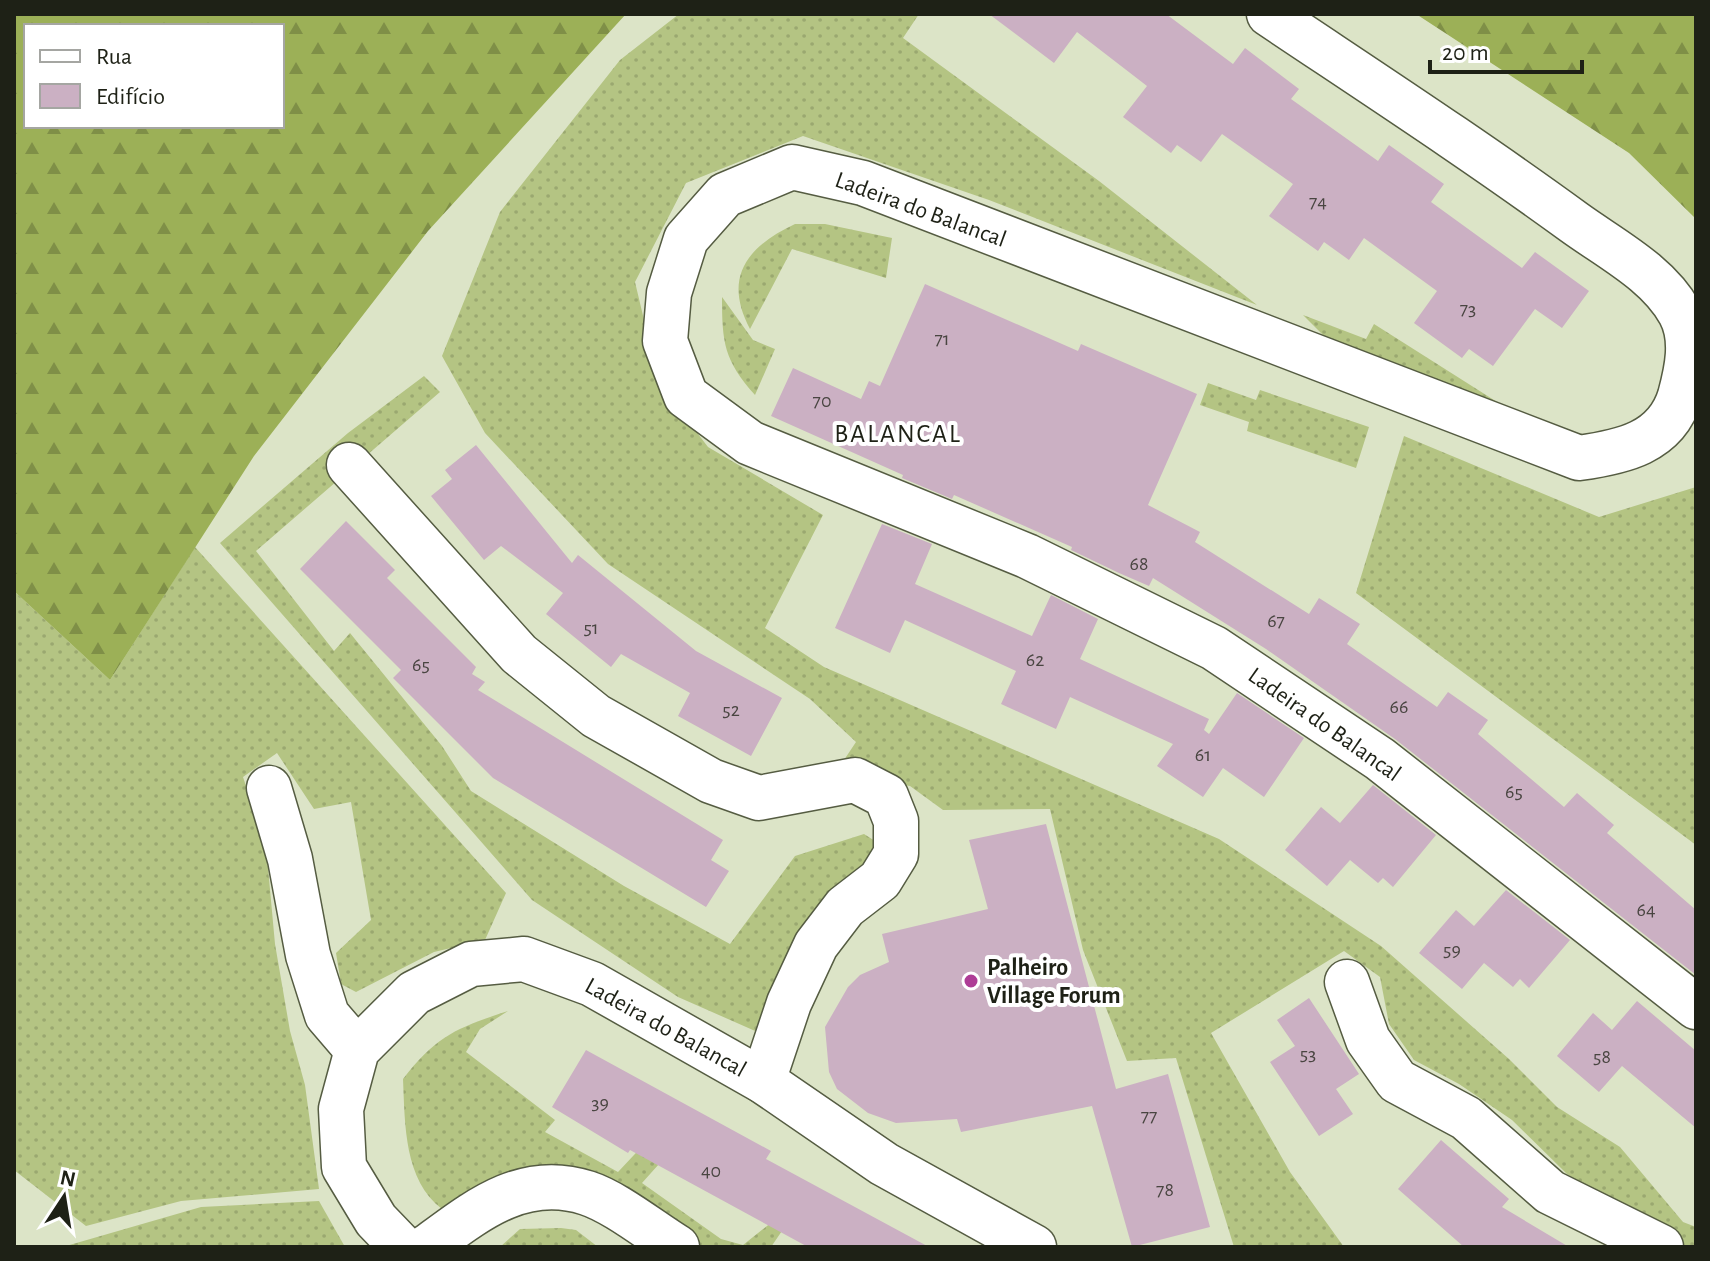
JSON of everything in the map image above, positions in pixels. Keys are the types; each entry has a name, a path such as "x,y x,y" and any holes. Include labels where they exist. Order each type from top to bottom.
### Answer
{"street":[{"name":"Ladeira do Balancal","path":"1269,14 1548,203 1651,277 1681,315 1690,360 1676,407 1654,436 1624,451 1579,458 863,183 792,167 725,195 686,239 669,293 665,341 686,396 750,443 1027,556 1214,648 1380,759 1696,1007"},
{"path":"349,465 519,654 596,716 711,781 759,798 855,780 886,796 896,821 896,854 880,880 845,907 816,945 789,1003 763,1081"},
{"path":"269,788 290,859 308,955 327,1015 357,1050"},
{"name":"Ladeira do Balancal","path":"402,1247 376,1220 344,1167 341,1109 357,1050 414,993 471,964 524,959 592,984 763,1081 884,1164 1034,1247"},
{"path":"1347,982 1368,1040 1397,1081 1466,1118 1550,1192 1661,1247"},
{"path":"427,1247 478,1209 536,1185 589,1193 677,1247"}],"green space":[{"path":"14,14 626,14 428,231 254,456 110,680 14,591"},
{"path":"679,14 919,14 903,38 1099,181 1257,305 989,200 803,136 686,183 635,282 659,383 708,447 823,515 765,628 824,667 1219,839 1381,946 1509,1059 1557,1107 1620,1147 1683,1222 1696,1227 1696,1247 1682,1247 1567,1174 1512,1120 1459,1084 1414,1060 1389,1024 1380,977 1344,951 1211,1033 1290,1172 1344,1247 1234,1247 1176,1058 1127,1061 1083,950 1050,809 943,810 910,786 834,775 856,742 810,699 608,564 485,433 442,356 500,212 620,60"},
{"path":"1416,14 1696,14 1696,219 1629,153"},
{"path":"795,224 825,224 892,238 886,278 792,249 750,329 739,294 739,279 744,266 764,243"},
{"path":"722,297 753,340 775,349 755,395 737,371 727,350"},
{"path":"1303,315 1366,339 1374,324 1505,407 1324,336"},
{"path":"424,376 440,392 256,551 334,651 350,633 442,746 471,791 624,886 730,944 795,856 864,834 886,848 762,1034 678,997 532,900 220,543 348,433"},
{"path":"1208,383 1256,400 1260,390 1369,427 1356,468 1247,431 1249,422 1200,405"},
{"path":"1404,436 1599,517 1696,487 1696,845 1356,593"},
{"path":"195,547 506,893 485,940 434,952 356,992 341,984 336,953 371,920 351,802 314,809 277,753 243,777 266,846 275,944 290,1031 305,1085 319,1189 181,1201 86,1226 14,1170 14,591 110,680"},
{"path":"508,1011 480,1029 466,1052 555,1120 545,1132 618,1172 649,1139 668,1154 642,1183 721,1239 743,1245 772,1222 784,1228 771,1247 702,1247 664,1229 609,1190 442,1209 429,1197 413,1167 406,1133 403,1079 427,1052 449,1035"},
{"path":"319,1201 345,1247 66,1246 201,1207"},
{"path":"520,1229 576,1230 598,1247 500,1247"}],"building":[{"path":"989,14 1166,14 1233,64 1245,48 1299,89 1291,99 1378,161 1389,145 1444,184 1431,202 1522,268 1535,252 1589,291 1562,328 1535,309 1493,366 1469,349 1462,358 1414,323 1437,291 1364,238 1349,260 1324,242 1318,251 1269,216 1293,184 1222,134 1201,162 1177,145 1171,153 1123,117 1147,86 1077,32 1054,63"},
{"path":"925,284 1078,351 1081,344 1197,394 1148,505 1200,532 1195,542 1309,614 1319,598 1360,624 1347,644 1437,707 1448,692 1488,720 1478,734 1564,807 1577,793 1614,825 1607,833 1696,910 1696,975 1395,739 1266,649 1153,578 1149,586 1071,550 1072,547 954,495 952,499 902,478 903,475 771,416 793,368 861,399 869,381 880,386"},
{"path":"476,445 572,563 578,555 696,651 782,698 751,756 678,716 690,693 621,654 611,667 546,614 563,593 501,546 484,560 431,496 452,479 445,470"},
{"path":"346,521 395,570 387,578 476,667 472,674 485,682 478,690 723,840 711,860 729,871 706,907 493,778 393,678 401,670 300,569"},
{"path":"882,524 932,544 915,584 1032,636 1051,595 1098,619 1080,659 1209,719 1204,730 1209,734 1237,693 1304,738 1264,797 1223,768 1203,797 1157,766 1173,744 1070,697 1056,729 1001,704 1016,671 905,620 890,653 835,628"},
{"path":"1373,785 1436,835 1393,887 1383,878 1378,883 1350,860 1327,886 1285,850 1321,807 1340,823"},
{"name":"Palheiro Village Forum","path":"1046,824 1116,1089 1168,1074 1210,1227 1132,1247 1092,1106 961,1132 957,1119 896,1123 868,1113 837,1089 829,1072 825,1027 848,987 860,975 889,962 882,934 988,909 969,840"},
{"path":"1506,890 1570,940 1529,988 1520,979 1513,987 1484,963 1462,989 1419,953 1456,910 1474,926"},
{"path":"1309,998 1359,1074 1336,1089 1353,1114 1319,1136 1270,1062 1295,1046 1277,1020"},
{"path":"1637,1001 1696,1051 1696,1128 1622,1066 1599,1092 1557,1056 1593,1013 1612,1030"},
{"path":"586,1050 771,1151 766,1159 929,1247 808,1247 630,1150 628,1153 552,1107"},
{"path":"1441,1140 1509,1199 1502,1207 1569,1247 1464,1247 1398,1189"}],"place":[{"name":"Palheiro Village Forum","path":"971,981"}],"district":[{"name":"BALANCAL","path":"898,433"}]}
